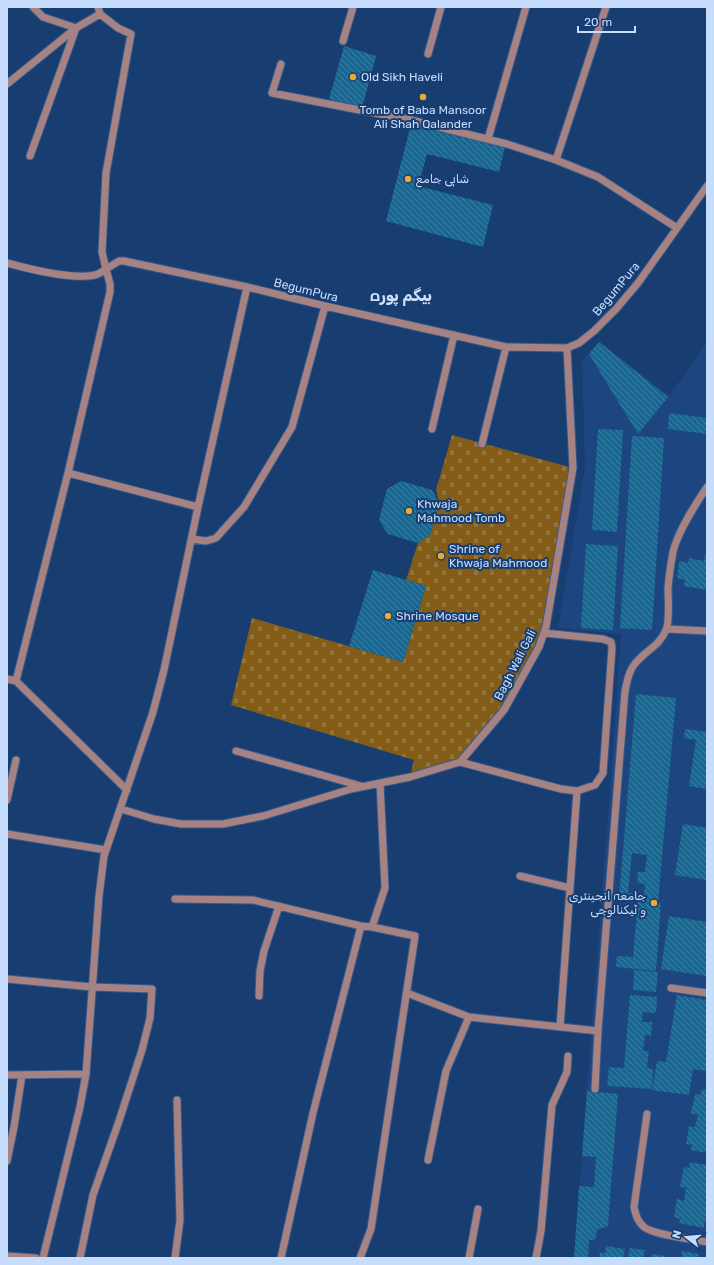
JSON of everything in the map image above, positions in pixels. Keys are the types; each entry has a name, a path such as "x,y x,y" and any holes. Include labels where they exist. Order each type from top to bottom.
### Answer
{"street":[{"path":"33,7 43,17 76,28"},
{"path":"343,41 353,7"},
{"path":"428,54 441,7"},
{"path":"488,139 526,7"},
{"path":"556,160 606,7"},
{"path":"7,84 99,11 118,28 131,34 106,173 102,252 110,284 110,292 68,473 16,681"},
{"path":"30,156 76,28"},
{"path":"281,64 272,93 411,120 488,139 556,160 598,177 677,228"},
{"name":"BegumPura","path":"7,263 34,270 90,276 97,274 118,261 124,261 247,287 506,347 567,348 579,343 594,332 616,309 638,282 707,186"},
{"path":"43,1258 80,1108 86,1074 99,896 106,850 153,712 164,670 247,287"},
{"path":"192,539 206,541 216,538 244,507 292,427 324,306"},
{"path":"432,429 454,335"},
{"path":"482,444 506,347"},
{"name":"Bagh Wali Gali","path":"460,762 504,710 539,647 544,633 573,468 567,348"},
{"path":"68,473 198,508"},
{"path":"595,1089 598,1031 626,691 633,666 641,657 661,641 667,628 668,586 673,550 693,508 707,487"},
{"path":"667,628 707,631"},
{"path":"121,809 154,819 181,824 223,824 263,816 362,786 410,777 460,762 561,789 577,791 595,785 603,773 612,642 603,639 544,633"},
{"path":"7,679 16,681 127,790"},
{"path":"236,751 362,786"},
{"path":"7,800 16,760"},
{"path":"372,927 385,888 380,783"},
{"path":"560,1027 577,791"},
{"path":"7,834 106,850"},
{"path":"520,876 570,888"},
{"path":"175,899 252,900 361,926 415,936 370,1229 360,1258"},
{"path":"259,996 260,971 264,951 279,906"},
{"path":"281,1258 313,1113 361,926"},
{"path":"7,980 92,987 152,989 150,1018 142,1050 93,1195 80,1258"},
{"path":"671,988 707,993"},
{"path":"407,993 469,1017 598,1031"},
{"path":"428,1160 446,1071 469,1017"},
{"path":"536,1258 541,1231 552,1106 567,1072 568,1056"},
{"path":"7,1075 86,1074"},
{"path":"7,1161 22,1075"},
{"path":"174,1258 180,1220 177,1100"},
{"path":"647,1114 634,1207 637,1218 644,1227 657,1232 707,1242"},
{"path":"469,1258 478,1209"},
{"path":"7,1256 36,1258"}],"shaded area":[{"name":"جامعہ انجینئری و ٹیکنالوجی","path":"599,341 669,396 707,342 707,1258 574,1258 621,634 558,628 585,467 582,361"}],"green space":[{"name":"Shrine of Khwaja Mahmood","path":"452,435 573,468 546,627 504,710 460,762 410,777 414,760 231,705 252,618 403,662 426,586 406,580 418,543 430,534 439,502 436,490"}],"building":[{"name":"Old Sikh Haveli","path":"344,46 376,56 362,108 329,99"},
{"name":"شاہی جامع","path":"411,124 505,147 499,172 427,154 418,186 493,205 483,247 386,221"},
{"path":"599,342 668,397 638,434 589,354"},
{"path":"669,413 707,418 707,434 668,429"},
{"path":"598,429 623,430 617,532 592,530"},
{"path":"632,436 664,438 652,630 620,628"},
{"name":"Khwaja Mahmood Tomb","path":"401,481 432,490 439,502 430,535 418,543 388,534 379,520 387,489"},
{"path":"586,544 618,546 613,630 581,628"},
{"path":"705,555 707,555 707,590 684,586 685,580 677,578 679,561 688,563 689,558 704,561"},
{"name":"Shrine Mosque","path":"373,570 426,586 403,662 349,646"},
{"path":"636,694 676,698 658,903 661,903 656,971 616,967 617,956 633,957 638,901 619,899","holes":["632,853 647,855 645,872 638,872 637,883 645,884 644,894 628,893"]},
{"path":"685,729 707,732 707,789 689,786 696,740 684,738"},
{"path":"683,824 707,828 707,880 675,875"},
{"path":"669,916 707,922 707,976 661,969"},
{"path":"634,970 658,972 656,992 633,990"},
{"path":"630,995 657,997 656,1013 643,1012 642,1022 652,1022 651,1036 645,1035 643,1051 649,1051 647,1068 653,1069 652,1089 607,1086 609,1067 624,1068"},
{"path":"677,995 707,1000 707,1071 693,1069 689,1095 652,1090 657,1061 666,1062"},
{"path":"702,1089 707,1090 707,1153 691,1150 692,1145 686,1144 689,1126 695,1127 698,1115 691,1113 695,1094 700,1095"},
{"path":"587,1091 618,1094 608,1226 597,1230 595,1240 589,1240 588,1258 574,1258 579,1186 594,1187 596,1157 582,1156"},
{"path":"690,1162 707,1165 707,1222 705,1221 704,1228 679,1223 680,1219 674,1217 677,1199 684,1201 686,1188 680,1187 684,1167 689,1168"},
{"path":"606,1246 625,1249 623,1258 599,1258 600,1252 605,1253"},
{"path":"630,1248 645,1250 643,1257 647,1258 628,1258"},
{"path":"682,1251 698,1254 698,1258 681,1258"},
{"path":"652,1254 665,1256 665,1258 651,1258"}],"place":[{"name":"Old Sikh Haveli","path":"353,77"},
{"name":"Tomb of Baba Mansoor Ali Shah Qalander","path":"423,97"},
{"name":"شاہی جامع","path":"408,179"},
{"name":"Khwaja Mahmood Tomb","path":"409,511"},
{"name":"Shrine of Khwaja Mahmood","path":"441,556"},
{"name":"Shrine Mosque","path":"388,616"},
{"name":"جامعہ انجینئری و ٹیکنالوجی","path":"654,903"}],"district":[{"name":"بیگم پورہ","path":"401,295"}]}
